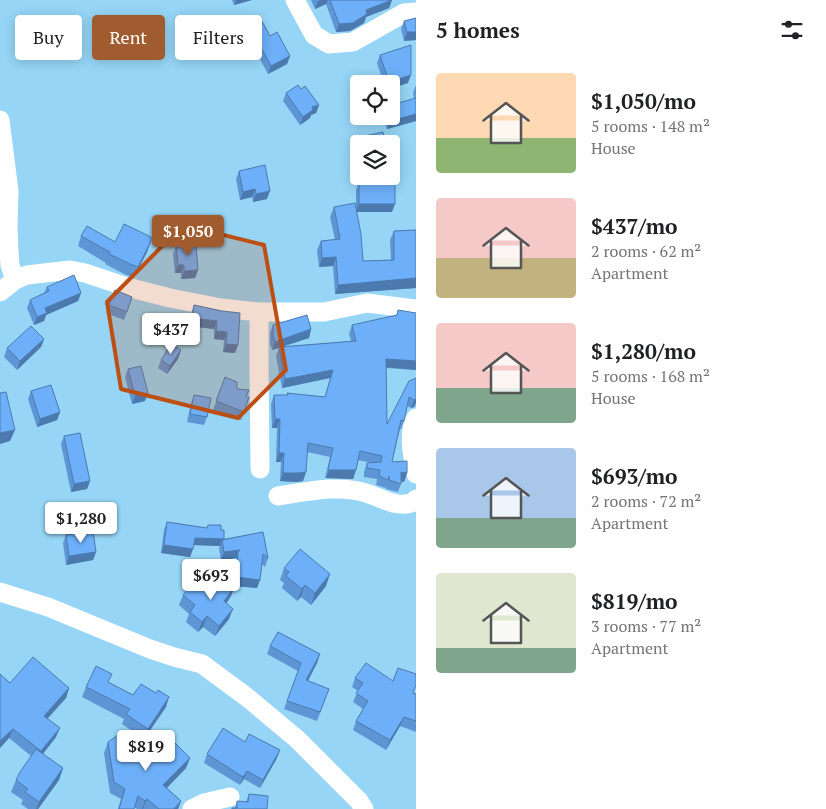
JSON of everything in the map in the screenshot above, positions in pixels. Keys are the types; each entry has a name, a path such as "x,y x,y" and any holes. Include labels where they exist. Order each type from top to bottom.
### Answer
{"street":[{"path":"295,0 314,35 330,44 353,42 404,13 416,12"},
{"path":"0,120 9,192 8,251 10,265 16,280"},
{"path":"0,292 27,274 70,270 170,298 221,308 260,312 324,312 367,303 416,309"},
{"path":"260,312 258,366 260,469"},
{"path":"416,418 413,422 411,442 416,474"},
{"path":"278,496 343,489 364,493 394,504 408,505 414,502 416,498"},
{"path":"0,592 48,607 158,652 202,664 248,698 297,739 359,801 364,809"},
{"path":"192,809 204,803 230,798"}],"highlighted area":[{"path":"183,225 264,245 286,370 238,418 121,389 107,302"}],"building":[{"path":"330,0 392,0 366,10 367,14 353,23 339,24"},
{"path":"416,18 416,32 407,32 404,21"},
{"path":"262,21 270,36 277,32 290,56 271,66 262,50"},
{"path":"411,45 411,75 400,78 400,75 387,75 380,55"},
{"path":"298,85 301,89 305,86 319,105 312,107 313,110 303,117 286,93"},
{"path":"416,98 416,114 400,118 400,102"},
{"path":"383,132 384,135 370,135"},
{"path":"265,165 270,191 256,194 255,189 243,192 239,171"},
{"path":"359,185 395,185 395,204 359,204"},
{"path":"355,203 361,234 363,261 394,260 394,231 416,230 416,278 338,285 336,257 322,258 321,241 340,239 334,207"},
{"path":"124,224 151,237 151,241 138,267 109,254 110,252 81,236 87,226 115,242"},
{"path":"196,245 198,270 184,271 184,265 178,265 176,246"},
{"path":"74,275 81,293 45,308 47,313 37,317 30,300 49,291 47,287"},
{"path":"115,290 132,297 127,312 109,305"},
{"path":"194,305 240,313 238,345 226,344 227,332 216,331 217,321 192,318"},
{"path":"398,310 416,313 416,361 386,359 387,424 409,381 416,378 416,399 414,400 409,397 404,421 401,420 392,462 407,461 407,473 401,472 401,484 389,480 389,476 388,480 379,476 380,470 367,468 367,463 381,462 382,456 360,451 356,470 329,470 333,448 308,443 306,472 283,473 284,453 279,453 280,419 275,419 274,395 288,395 287,393 325,397 333,370 285,379 279,347 356,341 352,325 397,315"},
{"path":"307,315 311,329 275,342 273,325"},
{"path":"31,326 44,339 20,361 7,348"},
{"path":"171,344 181,350 170,366 161,360"},
{"path":"141,366 148,393 135,396 128,369"},
{"path":"225,377 237,382 237,389 249,390 246,397 249,397 244,412 216,401"},
{"path":"51,385 60,412 40,419 31,391"},
{"path":"6,392 15,430 0,433 0,393"},
{"path":"194,395 211,398 207,417 190,414"},
{"path":"80,433 90,481 74,484 64,436"},
{"path":"167,522 207,528 208,525 221,525 221,530 224,530 224,539 195,538 193,549 164,545"},
{"path":"93,531 96,552 69,556 66,535"},
{"path":"263,532 268,558 263,554 260,580 236,577 238,552 240,550 224,552 222,540"},
{"path":"300,549 330,574 315,593 305,585 302,589 286,576 289,572 284,568"},
{"path":"221,576 235,586 224,601 233,609 219,626 207,616 202,622 190,612 195,605 183,595 194,582 198,586 201,582 211,590"},
{"path":"278,632 320,654 306,680 329,689 320,712 287,701 301,663 270,646"},
{"path":"33,657 69,688 44,716 60,728 41,751 13,729 0,741 0,674 10,683"},
{"path":"366,663 393,681 398,668 416,674 416,685 413,693 416,694 416,721 404,717 390,740 356,721 368,701 356,693 363,683 355,678"},
{"path":"96,666 112,674 108,682 133,695 141,684 156,693 158,690 169,697 148,729 126,714 130,709 86,687"},
{"path":"223,728 245,742 249,734 280,750 263,780 247,771 243,777 207,754"},
{"path":"121,733 142,758 166,734 190,758 163,785 181,801 174,809 159,809 147,799 145,801 138,796 134,809 119,809 125,789 114,782 108,742"},
{"path":"36,749 63,768 39,802 25,792 28,789 16,780"},
{"path":"249,794 268,796 267,809 232,809 237,808 237,801 248,802"}]}
